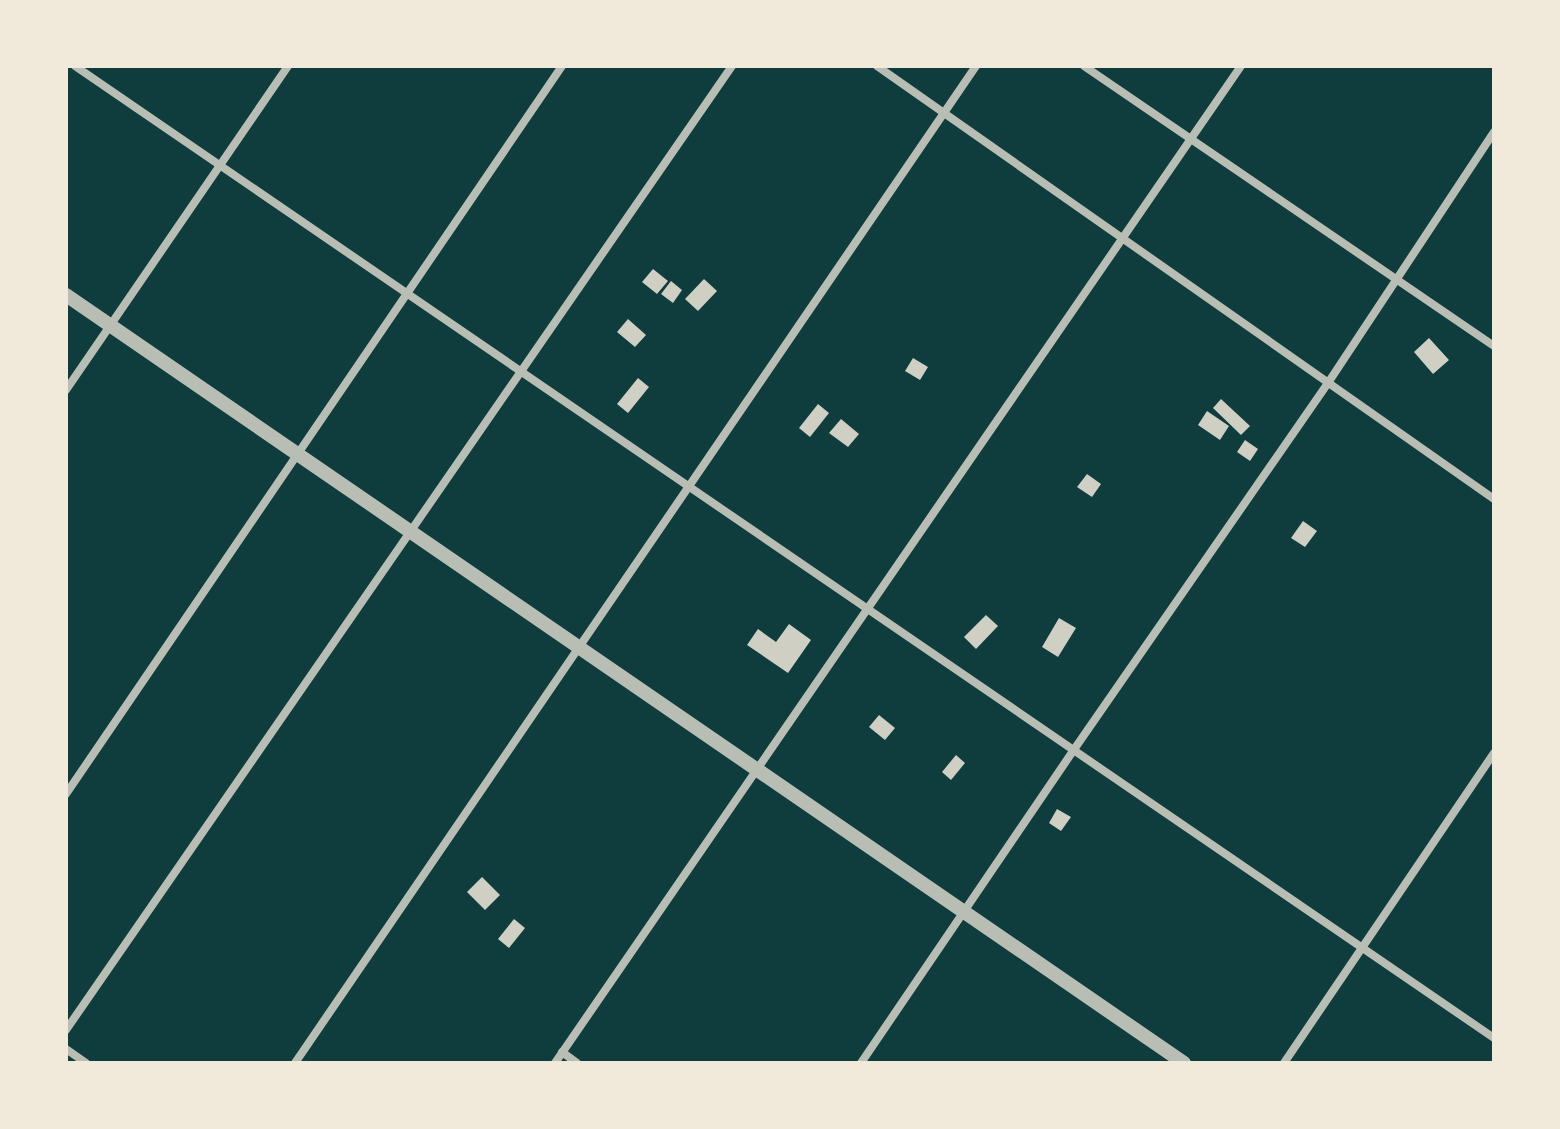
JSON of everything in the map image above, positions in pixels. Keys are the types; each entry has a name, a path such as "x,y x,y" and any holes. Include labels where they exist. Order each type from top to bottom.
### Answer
{"street":[{"path":"75,66 1494,1038"},
{"path":"66,390 288,66"},
{"path":"66,794 562,66"},
{"path":"66,1030 732,66"},
{"path":"877,66 1494,499"},
{"path":"295,1063 976,66"},
{"path":"1084,66 1494,346"},
{"path":"555,1063 1241,66"},
{"path":"861,1063 1328,383 1494,132"},
{"path":"66,295 1184,1063"},
{"path":"1284,1063 1494,753"},
{"path":"562,1052 577,1063"},
{"path":"69,1056 86,1063"}],"building":[{"path":"653,269 668,281 657,294 642,282"},
{"path":"704,279 717,291 698,311 685,299"},
{"path":"671,281 682,290 673,303 661,294"},
{"path":"628,319 646,335 635,347 617,332"},
{"path":"1429,338 1449,360 1433,374 1414,352"},
{"path":"913,358 928,367 920,380 905,371"},
{"path":"638,378 649,387 628,413 617,404"},
{"path":"1221,399 1250,426 1241,435 1213,408"},
{"path":"818,404 829,413 810,437 799,428"},
{"path":"1207,411 1229,426 1220,440 1198,425"},
{"path":"841,419 859,434 848,447 829,433"},
{"path":"1245,440 1258,449 1250,461 1237,452"},
{"path":"1087,474 1101,484 1092,497 1077,487"},
{"path":"1303,521 1317,531 1305,547 1291,538"},
{"path":"986,615 998,626 976,649 964,637"},
{"path":"1059,618 1076,628 1058,657 1042,647"},
{"path":"789,624 811,640 788,673 747,645 758,629 776,642"},
{"path":"879,715 895,728 885,740 869,727"},
{"path":"956,755 965,763 951,780 942,772"},
{"path":"1057,809 1071,817 1061,831 1049,823"},
{"path":"482,877 500,895 485,910 467,892"},
{"path":"514,919 525,928 509,948 498,939"}]}
